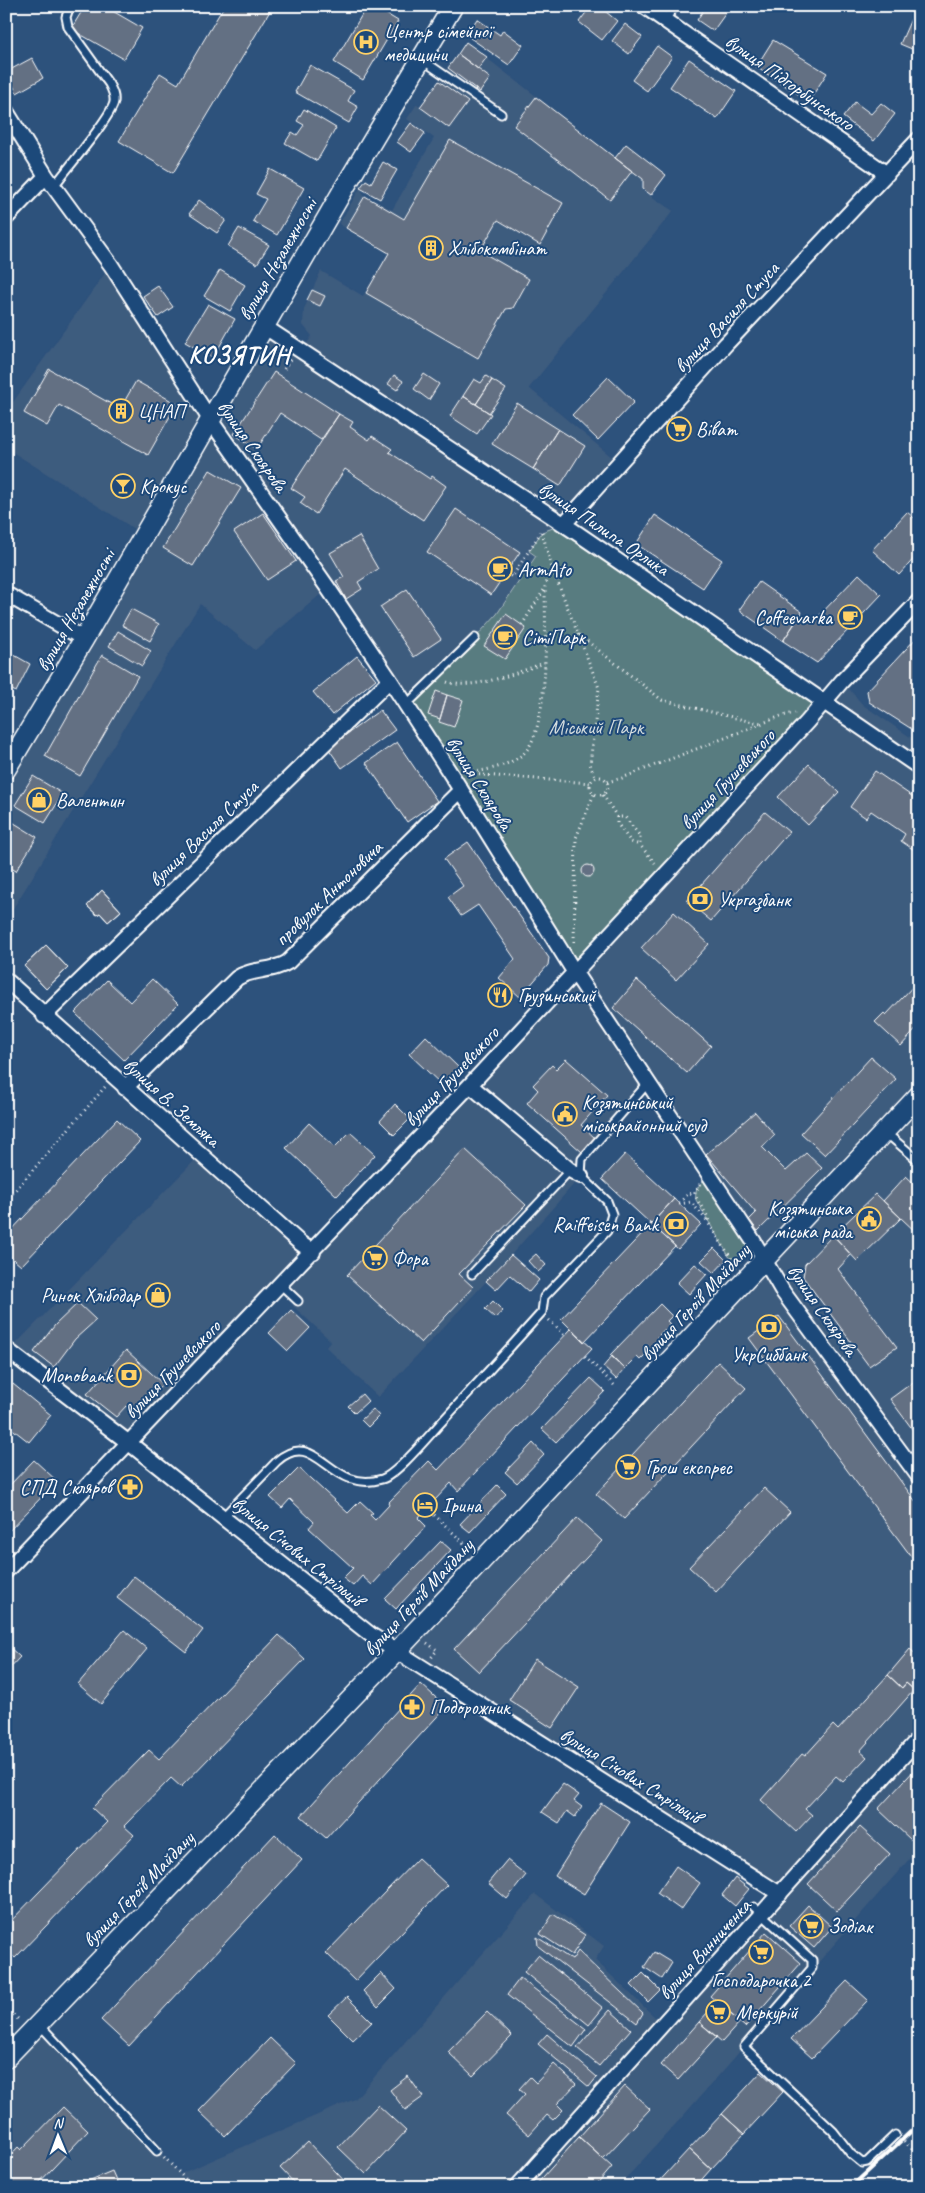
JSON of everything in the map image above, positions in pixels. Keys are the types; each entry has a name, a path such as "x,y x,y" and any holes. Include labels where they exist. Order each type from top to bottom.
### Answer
{"street":[{"name":"вулиця Незалежності","path":"6,769 84,639 420,59 453,6"},
{"name":"вулиця Підгорбунського","path":"644,6 887,174"},
{"name":"вулиця Склярова","path":"6,111 50,180 107,259 211,421 390,680 574,972 766,1260 784,1292 919,1478"},
{"name":"вулиця Василя Стуса","path":"564,524 726,344 919,139"},
{"path":"6,218 50,180"},
{"name":"вулиця Пилипа Орлика","path":"265,327 564,524 919,767"},
{"path":"6,594 84,639"},
{"name":"вулиця Грушевського","path":"6,1571 313,1252 919,601"},
{"name":"вулиця Василя Стуса","path":"44,1016 390,680"},
{"name":"провулок Антоновича","path":"125,1088 237,978 245,973 280,966 288,962 461,790"},
{"name":"вулиця В. Земляка","path":"6,980 125,1088 300,1243 313,1252"},
{"path":"470,1085 576,1173"},
{"name":"вулиця Героїв Майдану","path":"6,2058 397,1651 919,1095"},
{"name":"вулиця Січових Стрільців","path":"6,1348 371,1635 780,1894"},
{"name":"вулиця Винниченка","path":"517,2187 758,1910 780,1894 919,1738"}],"lane":[{"path":"50,180 106,117 114,100 113,91 68,27 66,16 70,6"},
{"path":"665,20 676,6"},
{"path":"420,59 501,114"},
{"path":"406,705 475,638"},
{"path":"472,1274 576,1173 582,1159 648,1083"},
{"path":"885,1132 919,1161"},
{"path":"223,1517 286,1453 296,1450 308,1451 336,1473 347,1479 372,1482 384,1478 414,1452 542,1312 544,1297 607,1231 612,1214 606,1200 576,1173"},
{"path":"281,1285 298,1301"},
{"path":"758,1910 812,1960 812,1968 744,2047 833,2131 851,2154 862,2163 867,2162 895,2135"},
{"path":"40,2024 157,2151"}],"path":[{"path":"506,573 512,577 542,532 552,568 598,688 590,764 595,778"},
{"path":"522,624 546,587 552,568"},
{"path":"546,587 542,710 535,736 524,753 509,763 463,774 591,783"},
{"path":"578,634 662,700 762,723"},
{"path":"434,678 457,686 507,677 544,662"},
{"path":"607,782 622,778 793,712"},
{"path":"595,778 603,778 607,782 607,791 603,795"},
{"path":"595,778 591,783 590,789 594,794 603,795"},
{"path":"574,946 576,838 594,794"},
{"path":"603,795 617,817 617,824 631,842 640,845 656,863"},
{"path":"617,817 625,817 640,836 640,845"},
{"path":"6,1201 114,1077"},
{"path":"709,1175 697,1186 695,1193 696,1200 709,1219 709,1224"},
{"path":"695,1193 688,1194 679,1204 691,1202 709,1224 733,1263"},
{"path":"542,1312 565,1335"},
{"path":"585,1356 616,1387"},
{"path":"427,1508 467,1546"},
{"path":"6,2008 18,2019"},
{"path":"895,2135 903,2140 919,2156"},
{"path":"157,2151 193,2187"}],"shaded area":[{"path":"466,42 642,178 642,190 673,211 529,388 619,463 536,556 497,614 406,705 328,588 255,650 200,604 6,920 6,769 144,535 6,448 6,412 111,265 210,421 265,327 302,351 312,336 303,325 304,309 321,271 363,296 388,253 339,224 360,188 365,196 392,210 434,138 407,119 417,104 420,106"},
{"path":"842,681 863,705 919,743 919,1848 618,2187 6,2187 6,2058 40,2024 180,2174 355,2099 535,1894 604,1946 595,1960 663,2025 780,1894 397,1651 766,1260 648,1084 582,1159 581,1176 511,1255 378,1397 326,1347 331,1341 293,1306 298,1302 281,1285 129,1443 9,1351 200,1155 313,1252"}],"green space":[{"name":"Міський Парк","path":"564,524 824,701 575,973 406,705 497,614 536,556 529,551 542,532"},
{"path":"709,1175 754,1242 733,1263 696,1200 697,1189"}],"building":[{"path":"85,6 104,6 142,28 124,59 71,29"},
{"path":"224,6 262,6 270,11 173,173 119,141 160,73 178,84"},
{"name":"Центр сімейної медицини","path":"367,6 373,6 398,21 363,80 334,62"},
{"path":"591,6 599,6 617,21 602,40 579,22"},
{"path":"706,6 723,6 728,10 713,31 697,20"},
{"path":"919,17 919,52 900,44 911,19 917,21"},
{"path":"477,19 500,35 503,30 523,45 509,65 466,35"},
{"path":"625,24 642,37 629,54 612,41"},
{"path":"773,40 827,73 809,101 756,67"},
{"path":"466,42 487,57 478,69 458,54"},
{"path":"657,46 672,57 647,91 632,80"},
{"path":"458,54 490,78 480,92 448,68"},
{"path":"32,58 43,78 17,93 6,72"},
{"path":"689,59 736,91 717,119 670,87"},
{"path":"310,65 354,90 348,101 358,107 349,123 295,92"},
{"path":"439,81 468,102 449,128 420,107"},
{"path":"536,97 632,171 610,200 514,126"},
{"path":"855,102 871,114 881,103 895,114 874,141 843,117"},
{"path":"304,109 336,128 317,161 285,143 292,132 297,135 304,125 297,121"},
{"path":"411,123 425,133 411,152 397,142"},
{"name":"Хлібокомбінат","path":"450,140 563,203 540,245 498,220 480,251 529,279 513,308 506,309 478,358 366,293 389,253 346,228 365,196 404,219"},
{"path":"626,144 666,175 651,195 643,189 643,179 615,158"},
{"path":"383,162 397,170 380,199 360,188 366,180 371,183"},
{"path":"270,169 304,188 277,235 253,221 266,199 256,194"},
{"path":"199,200 226,220 217,233 189,214"},
{"path":"239,228 269,245 257,264 228,246"},
{"path":"220,270 245,285 230,311 204,296"},
{"path":"158,286 173,307 158,317 143,296"},
{"path":"312,290 325,296 320,306 307,300"},
{"path":"208,304 235,319 213,358 185,342"},
{"name":"ЦНАП","path":"49,369 120,409 136,381 177,404 148,455 59,405 47,426 24,413"},
{"path":"274,372 339,414 321,440 280,413 257,449 234,434"},
{"path":"424,374 439,384 429,400 414,389"},
{"path":"394,375 403,381 397,390 388,384"},
{"path":"486,376 492,380 476,404 463,396 474,379 481,383"},
{"path":"608,377 634,402 598,440 572,415"},
{"path":"492,380 506,389 489,413 476,404"},
{"path":"463,396 491,414 477,434 450,416"},
{"path":"517,403 558,429 533,469 492,444"},
{"path":"339,414 353,422 350,427 369,440 372,436 392,449 389,452 430,479 432,476 446,486 423,520 345,469 316,514 300,503 305,497 291,488"},
{"path":"558,429 585,446 560,486 533,469"},
{"path":"210,470 241,488 193,566 163,548"},
{"path":"456,509 520,552 491,595 427,552"},
{"path":"907,512 919,522 919,553 899,575 872,550"},
{"path":"263,513 296,561 267,580 234,532"},
{"path":"655,515 722,560 703,588 636,544"},
{"path":"359,536 378,569 358,582 362,589 346,599 336,581 344,577 330,553"},
{"path":"859,574 881,595 817,663 783,641 801,614 813,622"},
{"path":"759,582 802,612 783,641 739,610"},
{"path":"407,589 441,639 414,657 380,607"},
{"path":"131,609 159,624 150,641 122,625"},
{"name":"СітіПарк","path":"506,614 526,628 505,659 484,646"},
{"path":"118,631 151,651 142,666 109,646"},
{"path":"919,635 919,686 914,692 919,695 918,733 869,702 867,691"},
{"path":"7,651 30,664 16,692 6,687"},
{"path":"102,655 138,676 80,776 45,756"},
{"path":"357,656 376,679 332,715 313,692"},
{"path":"436,691 447,695 440,719 428,715"},
{"path":"447,695 463,700 454,727 439,722"},
{"path":"380,710 395,730 342,768 328,748"},
{"path":"397,742 437,801 407,822 366,763"},
{"path":"809,764 839,792 808,825 778,797"},
{"path":"875,771 919,801 917,852 901,841 905,834 871,811 866,818 850,807"},
{"name":"Валентин","path":"33,776 63,794 45,823 15,805"},
{"path":"765,812 789,832 711,921 687,901"},
{"path":"6,818 37,837 16,871 6,865"},
{"path":"468,842 549,958 548,965 520,997 499,978 515,959 478,905 461,916 448,897 463,886 444,859"},
{"path":"586,865 590,865 594,871 590,877 586,877 582,873 582,869"},
{"path":"102,890 121,911 108,922 100,913 97,915 87,906"},
{"path":"102,890 121,911 108,922 100,913 97,915 87,906"},
{"path":"674,912 709,944 676,980 641,948"},
{"path":"46,945 68,968 46,989 24,966"},
{"path":"46,945 68,968 46,989 24,966"},
{"path":"152,979 178,1004 124,1060 75,1013 107,980 130,1002"},
{"path":"637,980 711,1046 687,1073 613,1008"},
{"path":"919,980 919,1026 901,1046 875,1022 884,1013 886,1015"},
{"path":"426,1036 459,1068 442,1085 409,1054"},
{"path":"871,1057 896,1079 825,1155 801,1133"},
{"name":"Козятинський міськрайонний суд","path":"566,1059 607,1095 581,1125 595,1138 582,1152 527,1103 538,1090 533,1085 552,1065 556,1069"},
{"path":"395,1104 410,1119 394,1135 380,1121"},
{"path":"755,1112 775,1135 762,1147 786,1171 806,1153 822,1168 758,1231 749,1220 756,1213 706,1154"},
{"path":"117,1119 140,1141 21,1266 6,1253 6,1236"},
{"path":"309,1123 335,1147 350,1132 375,1155 337,1196 286,1148"},
{"path":"465,1149 526,1205 459,1274 473,1287 421,1343 347,1275"},
{"path":"625,1154 674,1199 651,1224 602,1179"},
{"path":"906,1176 919,1188 919,1235 883,1201"},
{"path":"876,1194 901,1218 857,1261 833,1235"},
{"name":"Raiffeisen Bank","path":"674,1199 701,1224 678,1249 651,1224"},
{"path":"651,1224 675,1246 584,1342 561,1319"},
{"path":"833,1235 851,1255 838,1269 897,1347 869,1366 803,1277 805,1264"},
{"path":"714,1248 726,1260 714,1273 701,1261"},
{"path":"536,1254 546,1265 538,1272 528,1261"},
{"path":"511,1255 539,1280 529,1292 510,1275 496,1290 486,1281"},
{"path":"695,1264 707,1274 689,1294 677,1283"},
{"path":"493,1301 503,1311 495,1318 485,1309"},
{"path":"78,1303 96,1320 75,1339 54,1367 34,1352 55,1325"},
{"path":"660,1304 672,1316 667,1321 670,1324 657,1337 660,1340 640,1360 637,1357 625,1369 610,1355"},
{"path":"291,1310 310,1328 288,1351 269,1333"},
{"path":"779,1316 919,1506 919,1567 749,1338"},
{"path":"571,1329 592,1348 458,1491 451,1483 418,1518 426,1526 372,1585 362,1576 353,1586 343,1578 353,1568 309,1528 314,1522 290,1499 282,1508 270,1497 299,1468 348,1513 360,1501 373,1513 370,1515 375,1520 389,1505 388,1503 429,1461 438,1470"},
{"path":"126,1350 163,1384 135,1415 126,1406 116,1417 87,1394"},
{"path":"612,1356 625,1369 616,1379 603,1367"},
{"path":"718,1362 746,1388 624,1519 596,1494"},
{"path":"591,1378 605,1391 556,1442 542,1429"},
{"path":"916,1380 919,1383 919,1438 890,1399"},
{"path":"13,1384 51,1415 29,1442 6,1424 6,1392"},
{"path":"362,1394 368,1401 355,1413 348,1406"},
{"path":"373,1409 379,1416 368,1427 361,1420"},
{"path":"533,1443 544,1455 517,1483 505,1472"},
{"path":"34,1460 57,1481 6,1534 6,1489"},
{"path":"497,1485 506,1494 470,1532 460,1524"},
{"path":"764,1488 790,1512 716,1592 689,1567"},
{"path":"577,1518 602,1541 479,1672 454,1649"},
{"path":"441,1541 451,1550 396,1609 385,1599"},
{"path":"134,1576 203,1630 186,1652 117,1598"},
{"path":"124,1630 147,1649 101,1704 78,1684"},
{"path":"279,1635 305,1659 181,1787 171,1778 124,1826 134,1835 15,1958 6,1950 6,1926 107,1822 92,1808 149,1750 159,1759"},
{"path":"6,1644 20,1657 6,1672"},
{"path":"910,1649 919,1657 919,1694 906,1683 902,1688 888,1675"},
{"path":"535,1659 579,1687 552,1728 509,1700"},
{"path":"888,1675 902,1688 906,1683 914,1690 860,1751 867,1757 843,1782 836,1776 805,1809 812,1815 796,1832 761,1800 802,1754 805,1756 833,1725 838,1730"},
{"path":"421,1684 446,1707 326,1838 301,1816"},
{"path":"919,1765 919,1832 911,1840 878,1809"},
{"path":"563,1784 579,1795 574,1801 582,1807 575,1817 567,1811 559,1823 542,1812"},
{"path":"601,1803 630,1822 584,1894 555,1876"},
{"path":"860,1827 890,1854 837,1911 808,1884"},
{"path":"275,1834 302,1860 129,2046 101,2020"},
{"path":"418,1858 447,1885 355,1981 326,1953"},
{"path":"507,1860 526,1875 507,1899 488,1883"},
{"path":"676,1866 700,1883 681,1910 657,1893"},
{"path":"735,1878 749,1889 735,1906 722,1895"},
{"name":"Зодіак","path":"808,1905 832,1927 814,1948 789,1926"},
{"path":"553,1914 585,1935 572,1955 540,1934"},
{"path":"766,1932 801,1963 745,2027 710,1996"},
{"path":"537,1937 572,1960 578,1951 643,2013 637,2023 538,1946"},
{"path":"654,1952 672,1963 662,1979 644,1967"},
{"path":"538,1955 603,2008 589,2025 524,1972"},
{"path":"381,1973 396,1989 378,2007 363,1991"},
{"path":"643,1973 660,1990 648,2002 631,1985"},
{"path":"520,1978 586,2029 573,2047 507,1995"},
{"path":"847,1981 868,2000 812,2058 791,2039"},
{"path":"347,1997 372,2022 353,2040 328,2015"},
{"name":"Меркурій","path":"717,2002 740,2022 722,2042 699,2022"},
{"path":"610,2010 631,2029 599,2066 577,2048"},
{"path":"487,2012 512,2036 473,2076 448,2052"},
{"path":"699,2022 717,2037 678,2080 661,2065"},
{"path":"547,2034 597,2077 589,2087 538,2044"},
{"path":"270,2038 296,2063 225,2136 199,2111"},
{"path":"554,2064 576,2084 557,2104 563,2110 553,2120 547,2115 529,2135 506,2115 525,2094 519,2089 530,2077 536,2083"},
{"path":"761,2072 783,2092 744,2134 722,2114"},
{"path":"408,2076 423,2097 405,2110 390,2090"},
{"path":"625,2086 650,2109 603,2159 579,2137"},
{"path":"378,2105 406,2131 366,2174 338,2147"},
{"path":"63,2107 88,2131 35,2187 6,2187 6,2160 18,2147 21,2150"},
{"path":"722,2114 744,2134 711,2169 689,2149"},
{"path":"579,2137 612,2167 595,2187 534,2187"},
{"path":"308,2142 350,2187 298,2187 280,2168"},
{"path":"689,2149 711,2169 695,2187 654,2187"},
{"path":"112,2171 119,2187 82,2187 81,2184"},
{"path":"135,2181 138,2187 121,2187"}],"railway":[{"path":"851,2187 919,2124"}],"place":[{"name":"Центр сімейної медицини","path":"366,42"},
{"name":"Хлібокомбінат","path":"431,248"},
{"name":"ЦНАП","path":"121,411"},
{"name":"Віват","path":"679,429"},
{"name":"Крокус","path":"123,486"},
{"name":"ArmAto","path":"500,569"},
{"name":"Coffeevarka","path":"850,617"},
{"name":"СітіПарк","path":"505,637"},
{"name":"Валентин","path":"39,800"},
{"name":"Укргазбанк","path":"700,899"},
{"name":"Грузинський","path":"500,995"},
{"name":"Козятинський міськрайонний суд","path":"565,1114"},
{"name":"Козятинська міська рада","path":"869,1219"},
{"name":"Raiffeisen Bank","path":"676,1224"},
{"name":"Фора","path":"375,1258"},
{"name":"Ринок Хлібодар","path":"158,1295"},
{"name":"УкрСиббанк","path":"769,1327"},
{"name":"Monobank","path":"129,1375"},
{"name":"Грош експрес","path":"628,1467"},
{"name":"СПД Скляров","path":"130,1487"},
{"name":"Ірина","path":"425,1505"},
{"name":"Подорожник","path":"412,1707"},
{"name":"Зодіак","path":"811,1926"},
{"name":"Господарочка 2","path":"761,1952"},
{"name":"Меркурій","path":"718,2012"}],"district":[{"name":"КОЗЯТИН","path":"239,354"}]}
